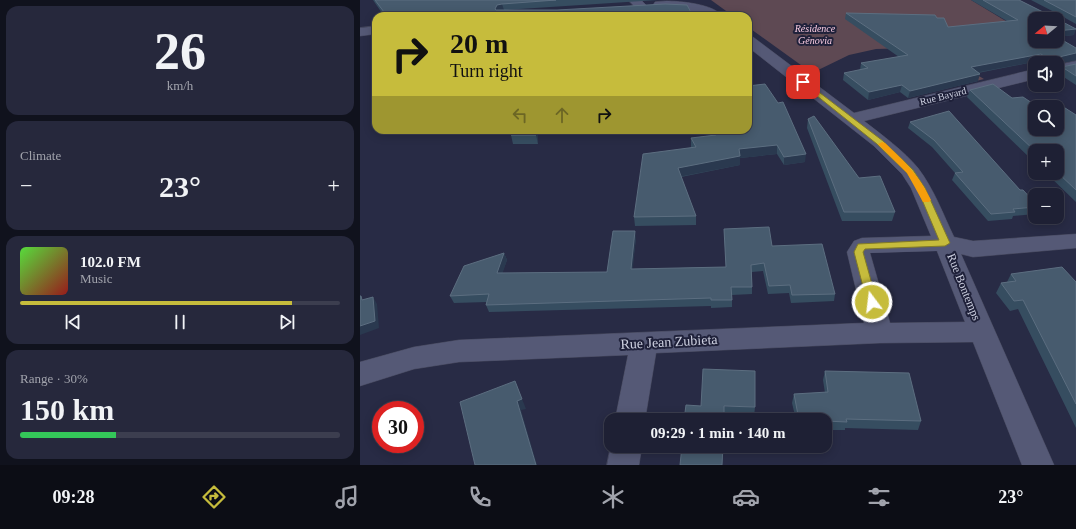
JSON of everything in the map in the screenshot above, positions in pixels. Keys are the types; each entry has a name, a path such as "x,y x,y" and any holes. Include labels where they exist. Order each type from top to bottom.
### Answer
{"street":[{"path":"634,5 685,6 702,9 708,12"},
{"name":"Rue Bontemps","path":"752,43 852,119 880,142 910,171 921,188 945,243 1038,465"},
{"path":"1064,68 1076,65"},
{"name":"Rue Bayard","path":"852,119 1028,76"},
{"path":"880,332 858,252 862,246 945,243 973,249 1076,241"},
{"name":"Rue Jean Zubieta","path":"360,374 414,358 460,351 880,332 982,332"},
{"path":"631,413 644,343"},
{"path":"623,465 625,453"}],"green space":[{"name":"Résidence Génovia","path":"711,0 971,0 1014,26 931,48 984,79 968,83 912,48 876,49 849,55 812,73 752,30 752,12 728,12"}],"building":[{"path":"375,0 556,0 502,4 497,5 496,10 557,10 665,4 687,5 691,12 384,12"},
{"path":"983,0 1019,0 1043,12 1028,12 1028,48 1064,48 1064,41 1076,48 1076,53 1063,56 1044,56 1041,54 971,67 980,74 910,91 902,85 869,92 844,73 868,68 861,63 908,55 846,13 935,15 937,18 944,18 948,27 1018,20"},
{"path":"1044,0 1076,0 1076,17"},
{"path":"1064,23 1076,29 1064,30"},
{"path":"1076,64 1076,76 1064,68 1064,67"},
{"path":"765,84 778,103 783,102 806,154 784,157 777,145 739,149 740,156 678,168 696,216 634,217 643,154 696,147 691,138 716,134 752,134 752,86"},
{"path":"993,84 1012,98 1023,97 1028,100 1028,136 1064,136 1064,107 1076,115 1076,190 1064,179 1064,144 1028,144 970,90"},
{"path":"949,111 1020,190 1023,190 1028,195 1028,208 1013,209 1015,212 991,214 955,173 963,172 934,140 910,122"},
{"path":"814,116 859,178 880,176 895,212 844,212 808,119"},
{"path":"511,134 536,134 536,135"},
{"path":"769,227 772,246 822,244 835,294 792,295 790,285 769,286 764,263 751,265 752,287 731,287 732,300 711,300 711,298 486,305 489,294 450,296 464,266 504,253 497,273 607,272 613,231 635,231 631,269 726,267 724,229"},
{"path":"1062,267 1076,282 1076,404 1023,300 1014,301 1001,283 1016,281 1011,274"},
{"path":"360,296 362,300 373,297 375,321 360,326"},
{"path":"703,369 755,371 755,407 724,406 724,413 685,413 686,405 701,406"},
{"path":"825,371 909,373 921,421 846,419 847,422 832,421 832,413 798,413 794,394 828,392"},
{"path":"515,381 522,399 517,401 536,465 475,465 460,402"},
{"path":"681,453 723,453 722,465 680,465"}],"slow traffic":[{"path":"882,144 910,171 921,188 926,200"}],"route":[{"path":"803,82 880,142 910,171 921,188 945,243 862,246 858,252 872,302"}]}
